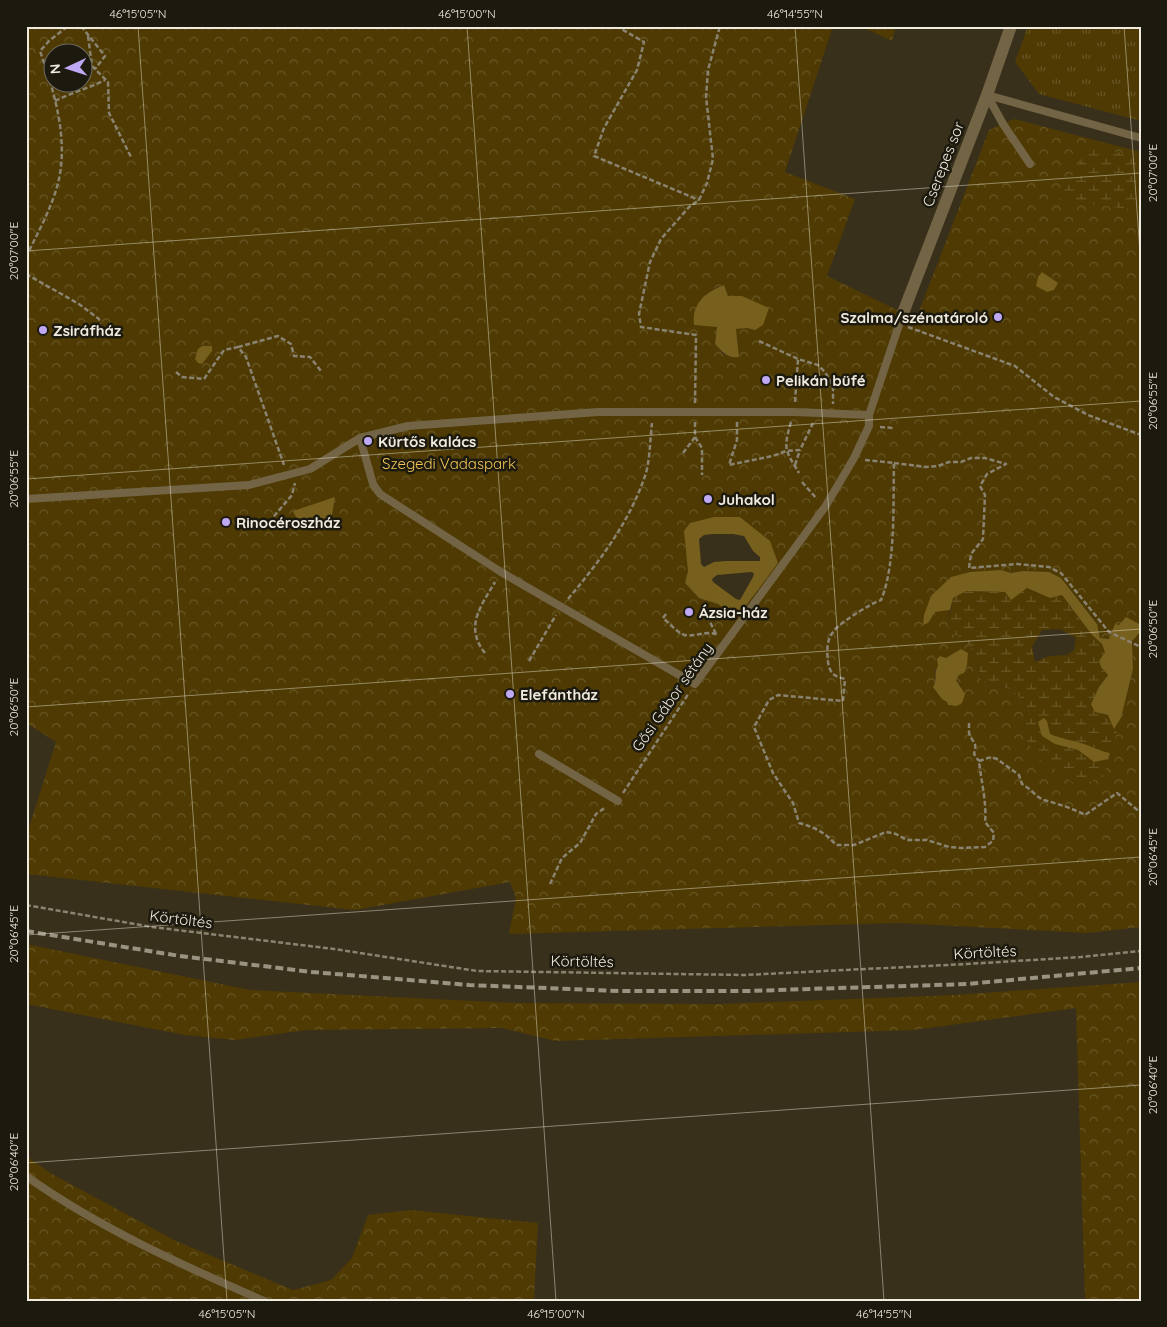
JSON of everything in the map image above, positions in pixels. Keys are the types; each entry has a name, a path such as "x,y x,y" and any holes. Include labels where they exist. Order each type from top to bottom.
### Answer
{"street":[{"name":"Cserepes sor","path":"901,318 987,95 1011,26"}],"lane":[{"path":"987,95 1141,138"},
{"path":"987,95 1003,124 1030,164"},
{"name":"Gősi Gábor sétány","path":"695,684 728,642 826,507 854,458 869,426 869,415 901,318"},
{"path":"26,499 249,485 310,470 360,438 408,426 598,412 794,412 869,415"},
{"path":"360,438 373,484 380,494 501,572 562,605 695,684"},
{"path":"539,754 618,801"},
{"path":"26,1176 54,1196 106,1226 264,1301"}],"path":[{"path":"26,257 51,205 62,158 55,101 40,51 49,40 68,26"},
{"path":"81,26 105,56 95,69"},
{"path":"616,26 644,42 637,70 604,128 594,156 699,200"},
{"path":"683,453 695,437 696,335 641,327 638,314 650,262 661,239 689,207 699,200 707,183 713,159 706,97 708,70 720,26"},
{"path":"88,36 92,66 108,82 109,114 132,157"},
{"path":"55,101 70,93 87,89 106,80"},
{"path":"26,274 79,304 98,319 100,330 96,338"},
{"path":"901,318 1015,366 1054,397 1088,415 1141,435"},
{"path":"176,372 182,377 204,379 224,350 278,336 291,344 294,356 310,357 321,371"},
{"path":"759,341 798,359 818,365 825,372 833,386 834,413"},
{"path":"238,347 246,357 288,476"},
{"path":"798,359 794,412 787,436 786,451 799,472"},
{"path":"529,661 562,605 596,566 627,518 646,474 653,412"},
{"path":"737,412 737,440 729,465 773,456 786,451 800,450"},
{"path":"795,465 818,413"},
{"path":"695,437 702,448 702,475"},
{"path":"854,458 926,467 938,466 949,462 961,462 971,458 985,458 1006,464 987,474 980,486 986,495 983,539 971,554 969,568 1018,564 1049,567 1061,573 1109,632 1140,647"},
{"path":"894,463 891,550 884,592 881,600 868,605 833,632 826,648 830,671 835,676 845,679 843,700 778,695 769,700 754,727 773,773 793,802 799,823 817,828 836,844 854,844 886,832 896,834 907,840 928,840 949,847 985,846 993,840 994,833 985,822 986,810 979,761 974,754 976,746 970,734 969,723"},
{"path":"269,522 292,494 299,472"},
{"path":"802,482 826,507"},
{"path":"485,653 477,640 474,625 478,611 501,572"},
{"path":"666,614 663,618 683,634 693,635 706,632 716,634 728,642"},
{"path":"707,616 716,634"},
{"name":"Gősi Gábor sétány","path":"550,884 562,858 580,843 596,814 618,801 695,684"},
{"path":"979,761 991,757 996,759 1019,775 1022,784 1030,788 1042,799 1055,802 1063,808 1076,810 1084,816 1118,793 1141,813"},
{"name":"Körtöltés","path":"26,905 152,927 334,949 478,971 744,975 967,964 1081,957 1141,951"}],"green space":[{"name":"Szegedi Vadaspark","path":"26,26 833,26 785,172 855,199 827,276 916,319 989,130 1014,119 1141,152 1141,927 1088,933 899,923 509,934 516,898 510,882 355,910 26,874 26,837 56,742 26,723","holes":["724,285 728,296 742,296 755,330 747,328 735,329 738,341 733,358 723,354 715,344 717,327 715,288","740,517 754,529 778,563 736,619 718,604 699,598 685,583 688,571 690,523","1001,570 1011,573 1023,571 1049,572 1061,578 1097,623 1100,638 1109,639 1115,625 1140,632 1132,640 1133,669 1121,718 1078,786 1062,774 1023,734 1027,705 1012,689 995,686 981,680 974,649 947,630 950,610 935,612","952,655 959,675 956,680 961,687 940,695 933,686 935,684 935,670 946,658"]},
{"path":"860,26 896,26 892,41"},
{"path":"1028,26 1141,26 1141,121 1039,94 1015,62"},
{"path":"1089,145 1141,158 1141,213 1129,209 1059,200"},
{"path":"1027,588 1050,598 1062,595 1092,635 1102,644 1105,652 1099,661 1101,667 1108,675 1099,687 1095,712 1108,715 1115,728 1121,718 1104,776 1078,787 1039,759 1023,734 1027,705 1012,689 995,686 981,680 974,649 947,630 953,598 966,591 1005,592","holes":["1060,629 1076,638 1074,650 1067,655 1049,656 1035,662 1032,647 1042,630"]},
{"path":"26,944 250,990 517,1003 721,1004 955,995 1141,982 1141,1301 1085,1301 1076,1008 914,1030 556,1041 502,1028 307,1030 235,1040 185,1035 26,1004"},
{"path":"26,1156 52,1174 176,1241 293,1290 331,1280 352,1258 368,1215 411,1210 538,1223 534,1301 26,1301"}],"shaded area":[{"path":"1042,272 1058,283 1054,290 1047,292 1036,286 1038,277"},
{"path":"724,285 728,296 742,296 769,308 763,325 755,330 747,328 736,329 739,357 728,356 715,344 717,327 694,325 697,305 711,291"},
{"path":"202,346 212,346 212,351 202,364 198,363 195,359 198,349"},
{"path":"335,497 331,521 308,529 298,521 293,511"},
{"path":"714,517 740,517 770,541 778,563 736,619 718,604 699,598 685,583 688,571 684,531 690,523","holes":["704,535 744,536 753,551 760,557 760,561 714,562 704,567 701,564 699,539","754,573 753,577 740,600 713,582 712,579 717,575"]},
{"path":"1001,570 1011,573 1023,571 1049,572 1061,578 1097,624 1100,638 1109,639 1115,624 1119,625 1126,617 1139,624 1140,632 1132,641 1133,669 1121,718 1114,729 1108,715 1095,712 1091,704 1099,687 1108,675 1101,667 1099,661 1105,652 1102,644 1092,635 1062,595 1050,598 1027,588 1011,600 1005,592 966,591 953,598 950,610 935,612 928,623 923,625 924,615 931,596 951,577 970,572"},
{"path":"961,649 968,653 967,665 964,673 959,675 956,680 965,694 962,703 956,706 948,705 933,687 938,666 937,659 940,656 946,658"},
{"path":"1044,718 1047,721 1050,734 1110,753 1108,759 1094,762 1078,750 1055,744 1042,736 1038,722"}],"railway":[{"path":"26,931 180,956 312,972 469,985 619,991 747,991 967,984 1141,968"}],"place":[{"name":"Szalma/szénatároló","path":"998,317"},
{"name":"Zsiráfház","path":"43,330"},
{"name":"Pelikán büfé","path":"766,380"},
{"name":"Kürtős kalács","path":"368,441"},
{"name":"Juhakol","path":"708,499"},
{"name":"Rinocéroszház","path":"226,522"},
{"name":"Ázsia-ház","path":"689,612"},
{"name":"Elefántház","path":"510,694"}]}
